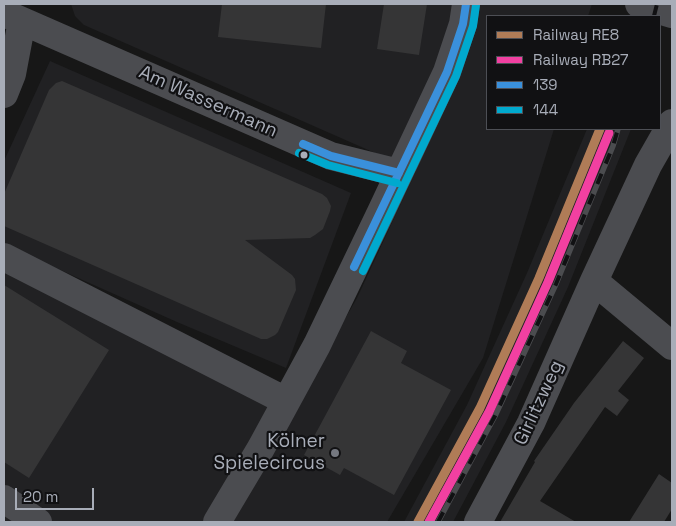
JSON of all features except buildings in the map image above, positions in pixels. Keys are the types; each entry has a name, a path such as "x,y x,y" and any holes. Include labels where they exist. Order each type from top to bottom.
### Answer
{"street":[{"path":"217,522 244,478 317,345 448,72 463,24 466,4"},
{"path":"640,4 672,14"},
{"name":"Am Wassermann","path":"4,94 12,74 13,17 331,156 399,173"},
{"name":"Girlitzweg","path":"478,522 532,423 594,281 648,166 672,123"},
{"path":"4,257 286,401"},
{"path":"594,281 672,346"},
{"path":"4,499 38,522"}],"shaded area":[{"path":"71,4 592,4 588,15 486,15 486,130 554,130 483,358 387,522 4,522 4,254 290,415 357,298 416,171 84,25 75,16"},
{"path":"50,61 351,193 286,368 4,245 4,161"},
{"path":"587,130 631,130 568,287 506,422 453,522 404,522 467,405 527,273"}],"railway":[{"path":"654,15 657,4"},
{"path":"438,522 495,416 556,284 613,146 618,130"}],"rail line":[{"name":"RE8","path":"418,522 480,408 539,278 600,130"},
{"name":"RB27","path":"429,522 489,412 548,282 609,133"}],"transit line":[{"name":"139","path":"354,267 447,72 463,24 466,4"},
{"name":"144","path":"363,271 456,76 473,26 476,5"},
{"name":"139","path":"303,144 331,156 399,173"},
{"name":"144","path":"299,153 328,165 397,183"}],"place":[{"name":"Kölner Spielecircus","path":"335,453"}]}
